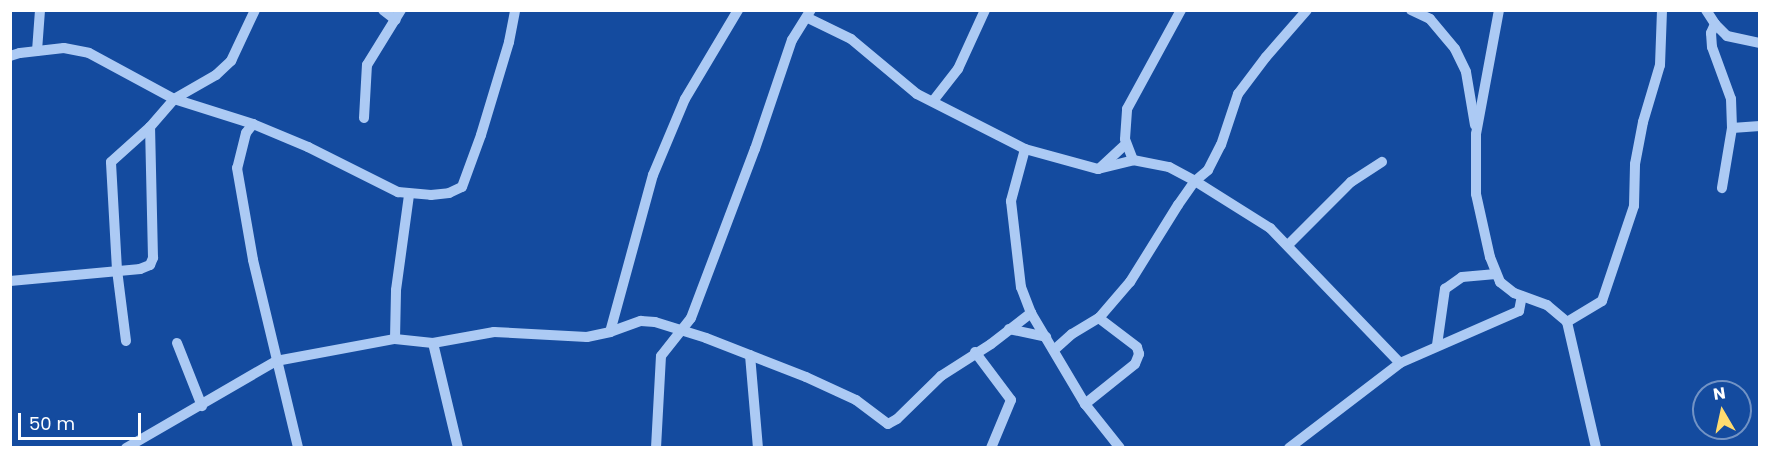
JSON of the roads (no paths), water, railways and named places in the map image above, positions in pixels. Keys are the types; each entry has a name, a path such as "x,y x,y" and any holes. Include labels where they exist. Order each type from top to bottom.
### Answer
{"street":[{"path":"37,51 40,10"},
{"path":"126,341 117,270 111,162 150,127 174,99 216,75 231,61 255,10"},
{"path":"364,118 367,65 399,15 383,10"},
{"path":"10,56 64,48 89,53 174,99 253,124 308,147 409,195 449,193 462,187 484,124 515,10"},
{"path":"610,332 653,175 685,99 738,10"},
{"path":"933,101 958,69 986,10"},
{"path":"1133,160 1126,144 1127,109 1181,10"},
{"path":"1054,350 1072,334 1099,318 1130,282 1195,181 1208,170 1221,145 1238,94 1266,57 1307,10"},
{"path":"1411,10 1430,19 1459,57 1467,72 1476,134 1476,194 1490,257 1500,282 1522,296 1547,305 1567,322 1596,447"},
{"path":"1476,134 1499,10"},
{"path":"1567,322 1602,302 1634,206 1635,164 1643,122 1660,65 1662,10"},
{"path":"1706,10 1727,36 1760,43"},
{"path":"655,446 661,356 691,318 755,149 792,40 809,14 851,39 917,94 1025,149 1098,170 1133,160 1169,167 1195,181 1270,228 1400,363"},
{"path":"1715,24 1711,33 1712,47 1731,99 1732,128 1722,188"},
{"path":"253,124 246,133 237,168 253,260 298,447"},
{"path":"1732,128 1760,126"},
{"path":"10,281 140,269 150,265 153,258 150,127"},
{"path":"1098,170 1126,144"},
{"path":"1025,149 1011,201 1021,287 1031,313 1085,404 1120,447"},
{"path":"1288,245 1351,182 1382,162"},
{"path":"395,339 396,290 409,195"},
{"path":"1437,345 1445,289 1462,277 1497,274"},
{"path":"1289,447 1400,363 1437,345 1485,328 1519,311 1522,296"},
{"path":"126,447 202,406 276,361 395,339 433,343 494,332 587,337 641,321 656,321 806,376 856,400 888,424 897,419 941,376 975,352 991,344 1031,313"},
{"path":"691,318 706,338"},
{"path":"1085,404 1135,364 1139,354 1137,347 1099,318"},
{"path":"1009,329 1046,337"},
{"path":"177,343 202,406"},
{"path":"433,343 458,447"},
{"path":"975,352 1011,400 991,447"},
{"path":"750,355 758,447"}]}
